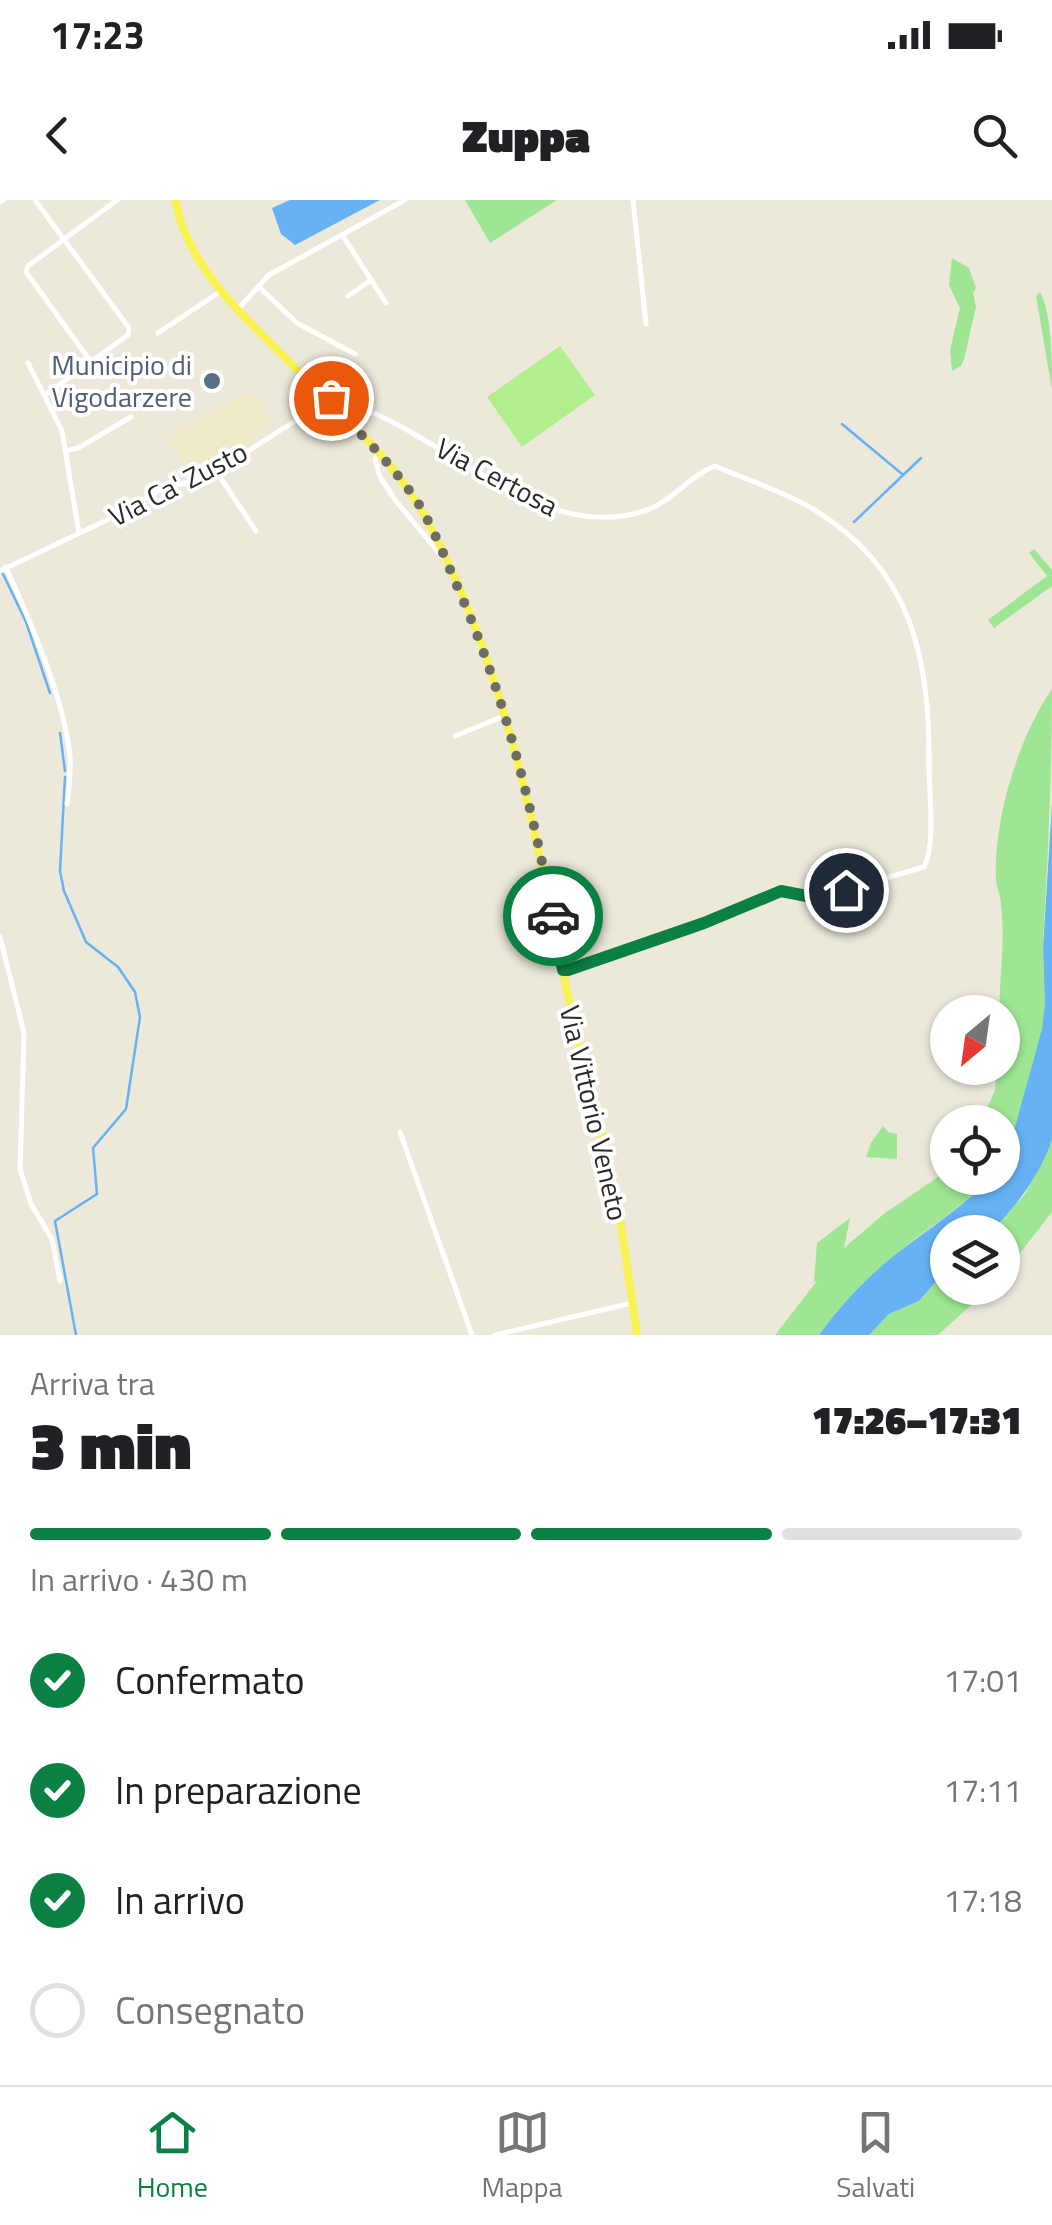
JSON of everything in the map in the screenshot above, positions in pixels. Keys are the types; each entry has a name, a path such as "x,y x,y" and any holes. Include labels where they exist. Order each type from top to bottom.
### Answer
{"main road":[{"name":"Via Vittorio Veneto","path":"175,200 190,246 220,291 378,453 415,500 488,660 507,715 617,1206 638,1335"}],"street":[{"path":"36,200 129,328 128,334 44,394"},
{"path":"90,362 26,272 28,266 62,239 117,200"},
{"path":"237,310 269,274 405,200"},
{"path":"633,200 646,324"},
{"path":"343,236 386,302"},
{"path":"348,296 372,280"},
{"path":"260,288 297,323 355,354"},
{"path":"158,332 220,291"},
{"name":"Via Ca' Zusto","path":"28,363 62,431 79,534"},
{"name":"Via Certosa","path":"327,400 334,398 416,433 505,488 560,514 594,519 648,510 714,466 795,500 848,532 873,560 904,609 923,660 930,727 929,838 924,867 817,898 781,891 704,923 563,970"},
{"name":"Via Ca' Zusto","path":"3,569 160,490 200,480 327,400"},
{"path":"344,418 359,408 363,418 355,430"},
{"path":"66,450 74,450 130,417"},
{"path":"378,453 376,465 387,488 446,561"},
{"path":"216,471 256,531"},
{"path":"3,569 42,654 64,726 70,760 68,804"},
{"path":"454,736 507,715"},
{"path":"0,936 24,1033 20,1169 30,1204 52,1239 60,1281"},
{"path":"400,1132 472,1335"},
{"path":"496,1335 632,1303"}],"shaded area":[{"path":"252,389 273,424 252,437 254,442 192,477 167,439"}],"green space":[{"path":"465,200 557,200 490,243"},
{"path":"952,258 969,268 976,288 976,307 964,359 952,371 950,350 960,308 949,285"},
{"path":"1040,292 1049,325 1052,390 1036,296"},
{"path":"560,346 595,395 522,447 487,397"},
{"path":"1034,549 1052,570 1052,586 994,628 988,620 1047,576 1029,553"},
{"path":"1052,689 1043,942 1045,995 1036,1060 1020,1115 1020,1105 988,1105 995,1085 1020,1085 1020,995 1000,995 1002,917 996,858 1010,781"},
{"path":"883,1126 897,1134 897,1159 866,1157"},
{"path":"1052,1140 1052,1212 1020,1253 1020,1215 1006,1215 1025,1194"},
{"path":"930,1183 930,1195 972,1195 946,1215 930,1215 930,1228 871,1277 819,1335 775,1335 817,1281 814,1282 817,1243 850,1218 844,1248 885,1213"},
{"path":"930,1288 930,1305 971,1305 938,1335 869,1335 889,1314 919,1301"}],"water":[{"path":"290,200 380,200 295,245 281,234 272,208"},
{"path":"1052,803 1052,1140 1041,1166 1006,1215 948,1215 972,1195 1020,1195 1020,1109 1042,1029"},
{"path":"930,1229 930,1288 919,1301 889,1314 869,1335 819,1335 850,1297 886,1262"}],"waterway":[{"path":"842,424 902,474"},
{"path":"854,522 921,458"},
{"path":"3,574 26,622 50,693"},
{"path":"60,733 65,771"},
{"path":"65,777 60,871 64,891 86,942 118,967 135,992 140,1017 126,1109 93,1148 97,1194 55,1221 76,1335"}],"way so far":[{"path":"331,398 327,400 387,463 424,514 474,625 507,715 553,916"}],"place":[{"name":"Municipio di Vigodarzere","path":"212,381"}],"route":[{"path":"553,916 563,970 568,970 704,923 781,891 817,898 846,890"}]}
